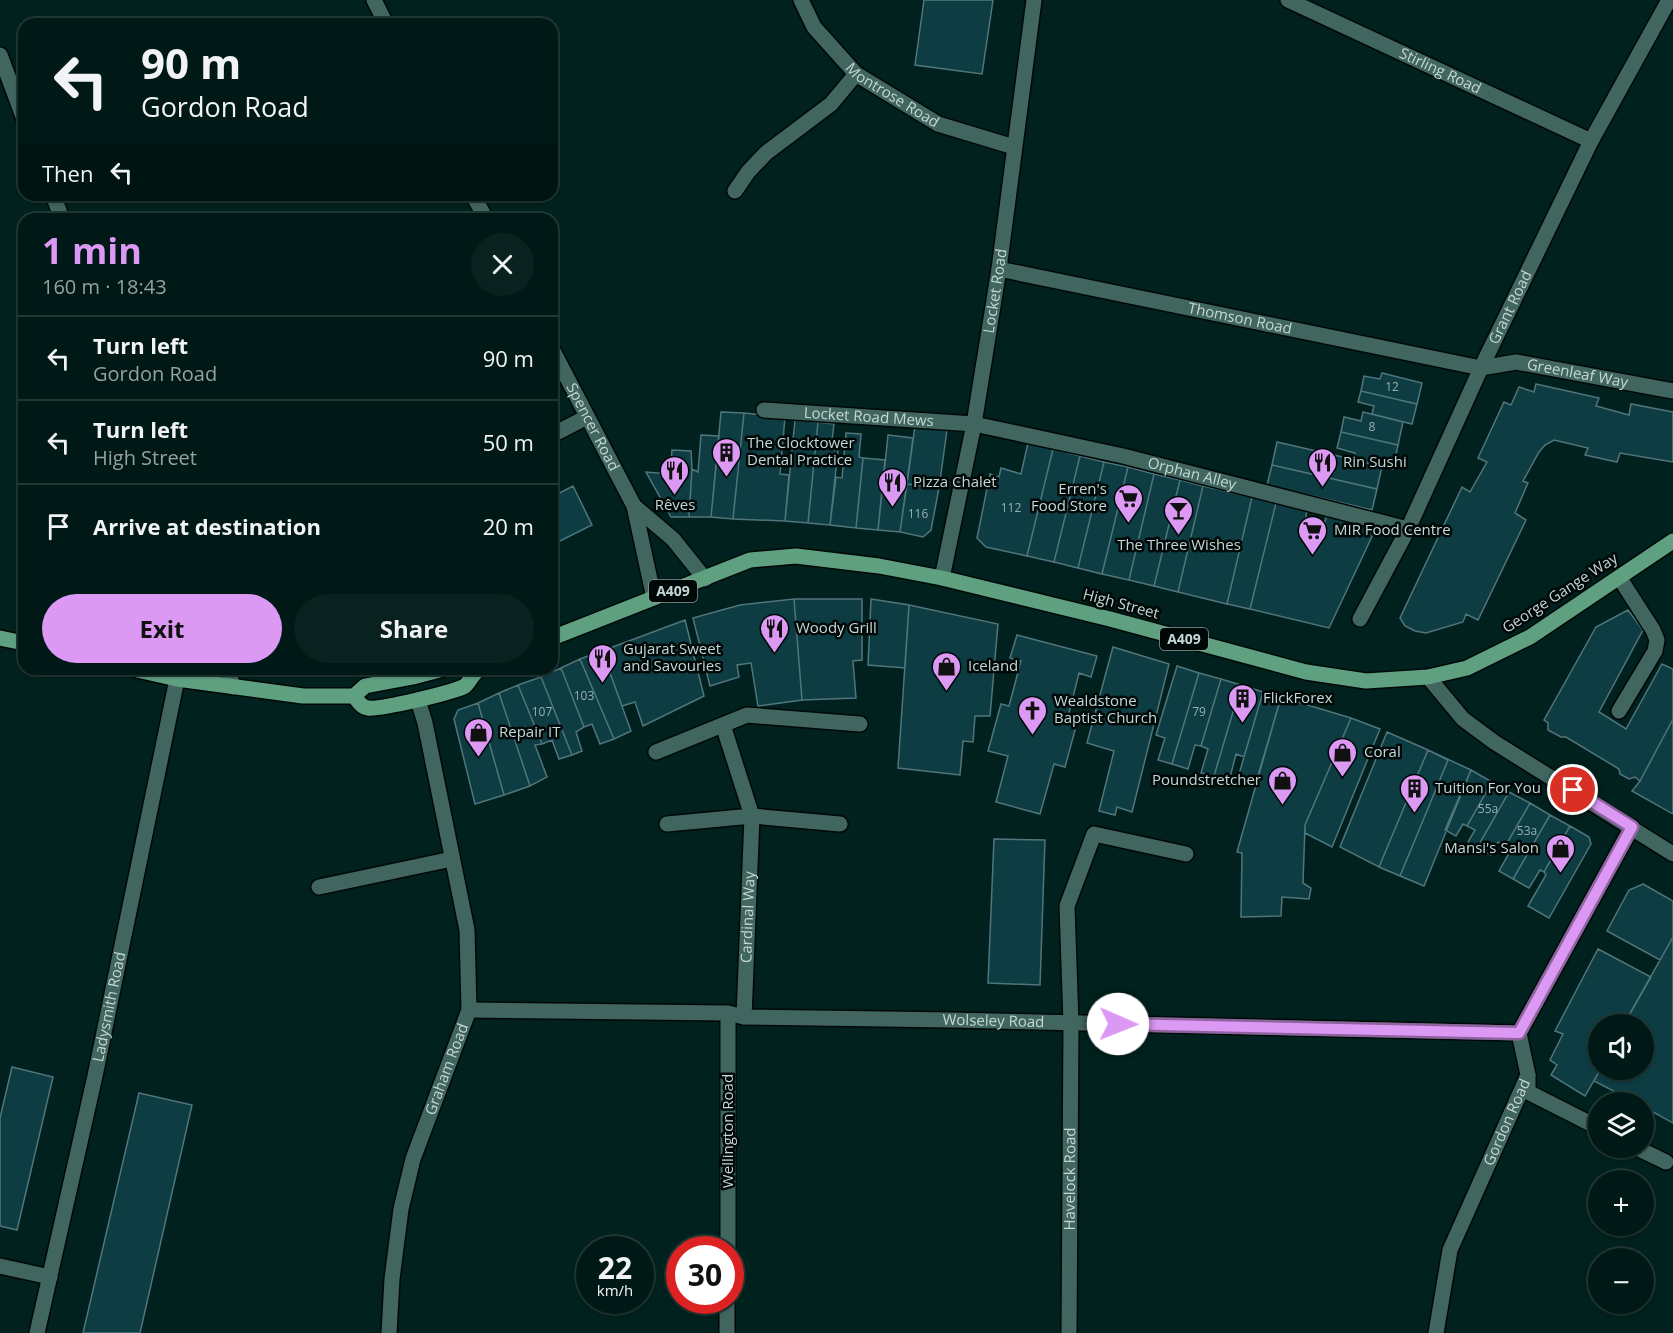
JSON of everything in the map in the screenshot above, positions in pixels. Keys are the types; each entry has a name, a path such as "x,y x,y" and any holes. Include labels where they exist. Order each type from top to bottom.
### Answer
{"main road":[{"name":"George Gange Way","path":"1428,677 1467,668 1530,637 1673,541"},
{"name":"High Street","path":"558,636 750,560 796,556 879,566 942,578 1110,619 1306,672 1366,681 1428,677"},
{"path":"0,638 18,642"},
{"path":"159,675 303,696 354,696 365,686 420,675"},
{"path":"354,696 360,704 368,708 417,700 465,686 472,675"}],"street":[{"path":"374,0 383,18"},
{"name":"Montrose Road","path":"801,0 814,27 856,74 938,124 1014,147"},
{"name":"Locket Road","path":"942,578 974,424 999,269 1034,0"},
{"name":"Stirling Road","path":"1288,0 1591,141"},
{"name":"Grant Road","path":"1360,619 1408,529 1481,368 1591,141 1669,0"},
{"path":"0,56 18,103"},
{"path":"735,191 748,172 766,153 831,104 856,74"},
{"name":"Thomson Road","path":"999,269 1481,368"},
{"name":"Spencer Road","path":"558,361 634,506 654,598"},
{"name":"Greenleaf Way","path":"1481,368 1516,362 1673,391"},
{"name":"Locket Road Mews","path":"764,410 974,424"},
{"path":"558,432 587,417"},
{"name":"Orphan Alley","path":"974,424 1123,456 1408,529"},
{"name":"Spencer Road","path":"634,506 673,539 705,579"},
{"path":"1619,577 1657,640 1655,651 1619,711"},
{"path":"230,675 233,687"},
{"path":"1428,677 1463,719 1494,742 1673,854"},
{"name":"Ladysmith Road","path":"37,1333 95,1076 177,679"},
{"name":"Graham Road","path":"389,1333 392,1279 401,1209 408,1179 413,1159 469,1010 467,930 425,723 417,700"},
{"path":"657,752 747,715 860,724"},
{"name":"Cardinal Way","path":"723,725 752,816 744,1017"},
{"path":"667,824 752,816 840,824"},
{"path":"1519,1033 1632,827"},
{"name":"Havelock Road","path":"1069,1333 1071,1023 1067,906 1094,834 1186,854"},
{"path":"319,887 452,859"},
{"name":"Wolseley Road","path":"469,1010 728,1013 744,1017 1519,1033"},
{"name":"Wellington Road","path":"728,1013 728,1236"},
{"name":"Gordon Road","path":"1436,1333 1450,1250 1528,1075 1519,1033"},
{"path":"1528,1075 1528,1092 1588,1122"},
{"path":"1654,1156 1666,1162"},
{"path":"0,1266 50,1276"},
{"path":"727,1314 727,1333"}],"building":[{"path":"924,0 993,0 982,74 915,65"},
{"path":"1382,373 1422,383 1417,404 1361,391 1364,376 1380,379"},
{"path":"1536,384 1599,398 1596,406 1629,415 1631,404 1673,412 1673,462 1620,453 1617,462 1585,455 1588,448 1554,440 1545,445 1523,481 1528,483 1515,513 1526,520 1478,620 1466,614 1463,622 1426,633 1405,626 1400,618 1462,487 1470,492 1487,462 1478,458 1504,402 1511,405 1519,387 1534,392"},
{"path":"1361,391 1417,404 1412,424 1372,414 1374,406 1358,402"},
{"name":"The Clocktower Dental Practice","path":"721,412 744,413 733,519 711,517"},
{"path":"1363,412 1403,422 1398,445 1341,432 1344,417 1361,421"},
{"path":"744,413 785,417 780,474 789,475 785,521 733,519"},
{"path":"795,420 818,422 808,523 785,521"},
{"path":"818,422 834,424 831,449 838,450 830,525 808,523"},
{"path":"915,426 947,430 939,488 907,484"},
{"path":"1341,432 1398,445 1393,469 1354,460 1355,453 1337,448"},
{"path":"846,433 861,434 859,457 863,458 856,528 830,525 836,477 842,478"},
{"path":"701,435 719,436 711,517 689,517 692,469 698,472"},
{"name":"Pizza Chalet","path":"888,435 913,438 900,532 878,530"},
{"path":"1277,442 1382,466 1377,489 1272,465"},
{"path":"1028,443 1053,449 1027,556 986,547 977,538 990,474 999,477 1001,468 1021,474"},
{"path":"1053,449 1080,456 1054,562 1027,556"},
{"name":"Rêves","path":"672,450 691,451 689,517 671,517 646,472 670,474"},
{"path":"1080,456 1104,462 1078,568 1054,562"},
{"path":"863,458 885,460 878,530 856,528"},
{"path":"1104,462 1128,467 1102,574 1078,568"},
{"name":"Rin Sushi","path":"1272,465 1377,489 1372,510 1267,485"},
{"name":"Erren's Food Store","path":"1128,467 1154,474 1129,580 1102,574"},
{"path":"1154,474 1180,480 1154,586 1129,580"},
{"name":"The Three Wishes","path":"1180,480 1203,486 1178,592 1154,586"},
{"path":"907,484 939,488 931,530 923,537 900,532"},
{"path":"573,486 592,525 558,542 558,494"},
{"path":"1203,486 1252,497 1227,604 1178,592"},
{"path":"1252,497 1276,503 1250,609 1227,604"},
{"name":"MIR Food Centre","path":"1276,503 1307,510 1305,523 1323,529 1327,514 1376,528 1329,628 1250,609"},
{"path":"794,599 802,700 758,706 751,663 737,665 739,677 710,686 693,618 740,605"},
{"path":"794,599 862,599 862,660 853,661 856,698 802,700"},
{"path":"871,599 909,605 905,668 868,665"},
{"name":"Iceland","path":"909,605 998,624 990,716 975,716 973,742 963,741 960,775 898,768"},
{"path":"1628,610 1643,630 1599,712 1626,729 1662,664 1673,669 1673,719 1640,781 1635,777 1629,779 1620,774 1619,769 1566,737 1561,737 1548,730 1548,723 1544,720 1596,627"},
{"path":"685,620 704,696 643,726 635,702 622,706 602,651"},
{"name":"Wealdstone Baptist Church","path":"1017,635 1097,656 1091,677 1079,673 1068,717 1078,719 1065,767 1054,764 1040,814 996,802 1008,756 988,751 1001,704 1009,706 1021,661 1010,658"},
{"path":"1113,647 1169,664 1132,812 1117,807 1115,815 1099,811 1114,751 1087,743"},
{"name":"Gujarat Sweet and Savouries","path":"602,651 631,731 614,739 580,659"},
{"path":"580,659 614,739 600,744 592,724 584,727 561,668"},
{"path":"1177,666 1199,673 1172,764 1158,760 1165,738 1156,735"},
{"path":"561,668 584,727 576,732 582,751 572,755 541,677 558,675 558,669"},
{"path":"1199,673 1221,679 1201,746 1195,745 1188,769 1172,764"},
{"path":"541,677 572,755 559,759 552,740 542,744 518,685"},
{"path":"1221,679 1241,685 1214,776 1201,773 1208,749 1201,746"},
{"path":"518,685 542,744 535,745 547,777 530,786 499,693"},
{"name":"FlickForex","path":"1241,685 1263,692 1244,757 1236,754 1229,781 1214,776"},
{"path":"1263,692 1281,697 1255,786 1237,781"},
{"path":"499,693 530,786 504,795 478,703"},
{"name":"Poundstretcher","path":"1281,697 1351,718 1305,825 1303,883 1311,888 1309,899 1282,897 1281,916 1241,917 1242,853 1237,852"},
{"name":"Repair IT","path":"478,703 504,795 475,804 454,719 458,710"},
{"name":"Coral","path":"1351,718 1380,729 1332,847 1305,833 1305,825"},
{"path":"1673,719 1673,814 1632,791 1640,781"},
{"path":"1387,732 1428,750 1379,867 1340,847"},
{"name":"Tuition For You","path":"1428,750 1448,760 1400,876 1379,867"},
{"path":"1428,750 1471,770 1424,886 1379,867"},
{"path":"1471,770 1492,782 1467,826 1463,824 1456,836 1445,830"},
{"path":"1492,782 1509,792 1477,848 1468,842 1475,830 1467,826"},
{"path":"1509,792 1530,803 1505,847 1498,842 1491,855 1477,848"},
{"path":"1530,803 1550,815 1513,879 1499,871 1508,855 1502,852"},
{"path":"1550,815 1570,826 1544,872 1540,870 1529,888 1513,879"},
{"name":"Mansi's Salon","path":"1570,826 1589,837 1591,844 1549,918 1528,906"},
{"path":"994,839 1045,840 1040,985 988,983"},
{"path":"1643,884 1673,901 1673,937 1660,960 1607,931 1629,890"},
{"path":"1673,937 1673,1123 1654,1113 1654,1092 1615,1092 1594,1081 1654,1080 1654,1014 1630,1014"},
{"path":"1598,949 1651,977 1630,1014 1588,1014 1588,1080 1594,1080 1585,1096 1551,1075 1557,1065 1550,1060 1563,1034 1555,1031"},
{"path":"12,1067 53,1077 17,1230 0,1226 0,1118"},
{"path":"139,1093 192,1105 140,1333 83,1333"}],"place":[{"name":"The Clocktower Dental Practice","path":"726,478"},
{"name":"Rin Sushi","path":"1322,488"},
{"name":"Rêves","path":"675,496"},
{"name":"Pizza Chalet","path":"892,508"},
{"name":"Erren's Food Store","path":"1128,524"},
{"name":"The Three Wishes","path":"1179,536"},
{"name":"MIR Food Centre","path":"1313,556"},
{"name":"Woody Grill","path":"775,654"},
{"name":"Gujarat Sweet and Savouries","path":"602,684"},
{"name":"Iceland","path":"947,692"},
{"name":"FlickForex","path":"1242,724"},
{"name":"Wealdstone Baptist Church","path":"1033,736"},
{"name":"Repair IT","path":"478,758"},
{"name":"Coral","path":"1343,778"},
{"name":"Poundstretcher","path":"1282,806"},
{"name":"Tuition For You","path":"1414,814"},
{"name":"Mansi's Salon","path":"1560,874"}],"route":[{"path":"1118,1024 1519,1033 1632,827 1573,790"}]}
